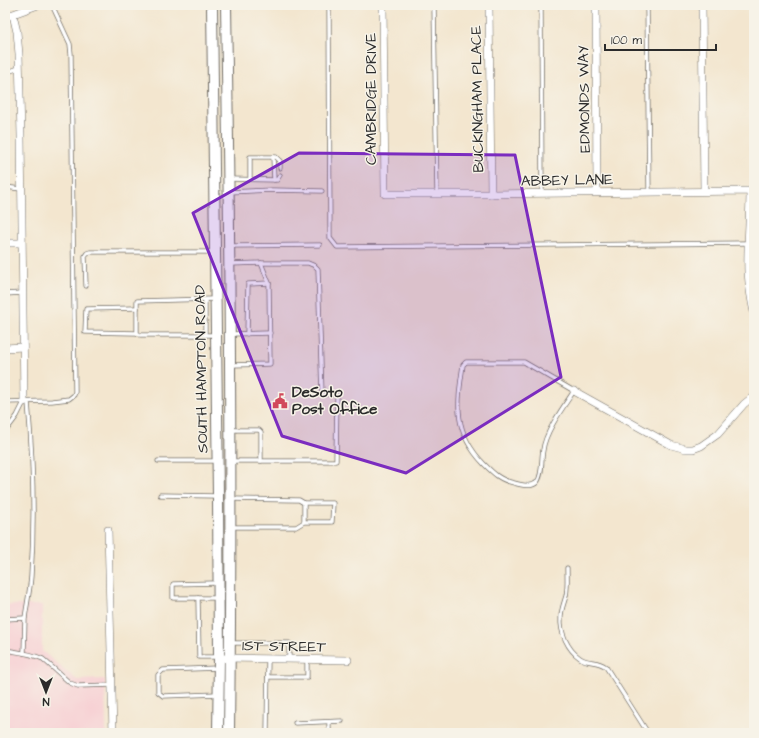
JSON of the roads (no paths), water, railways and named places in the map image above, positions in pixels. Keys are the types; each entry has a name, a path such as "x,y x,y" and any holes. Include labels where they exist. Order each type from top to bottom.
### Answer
{"main road":[{"name":"SOUTH HAMPTON ROAD","path":"212,5 218,461 218,733"},
{"name":"SOUTH HAMPTON ROAD","path":"226,5 230,365 230,733"},
{"path":"213,103 228,102"},
{"path":"215,264 229,264"},
{"path":"216,335 229,334"},
{"path":"218,461 230,461"},
{"path":"218,527 230,527"}],"street":[{"path":"5,17 38,5"},
{"name":"CAMBRIDGE DRIVE","path":"384,5 385,194"},
{"name":"BUCKINGHAM PLACE","path":"489,5 491,194"},
{"name":"EDMONDS WAY","path":"596,5 597,192"},
{"path":"702,5 704,191"},
{"path":"13,15 17,32 19,68 23,347 26,402"},
{"path":"750,191 748,273 754,312"},
{"name":"ABBEY LANE","path":"385,194 750,191"},
{"path":"5,243 22,243"},
{"path":"5,348 23,347"},
{"path":"574,391 671,445 686,449 693,449 701,446 718,434 744,404 754,396"},
{"path":"108,530 113,733"},
{"name":"1ST STREET","path":"219,657 348,660"}],"lane":[{"path":"5,402 69,399 75,392 71,54 70,44 52,5"},
{"path":"329,5 330,238 337,247 748,243"},
{"path":"434,5 437,194"},
{"path":"541,5 542,193"},
{"path":"647,5 649,192"},
{"path":"5,73 19,68"},
{"path":"250,179 250,157 276,157 280,160 280,168"},
{"path":"273,157 274,180"},
{"path":"228,179 277,180 280,174"},
{"path":"750,191 754,182"},
{"path":"5,187 21,189"},
{"path":"228,192 272,190 322,191"},
{"path":"229,246 320,245"},
{"path":"86,286 85,256 90,252 215,252"},
{"path":"230,365 270,364 269,283 261,263"},
{"path":"229,264 308,263 312,264 318,269 322,394 337,394 336,461 230,461"},
{"path":"247,334 248,284 269,283"},
{"path":"5,294 22,293"},
{"path":"205,300 205,335"},
{"path":"137,333 137,301 216,300"},
{"path":"137,308 86,309 85,332 137,333 140,335 216,335"},
{"path":"229,334 270,333"},
{"path":"466,362 524,362 574,391 551,428 543,447 541,474 538,482 533,485 524,485 506,481 494,475 478,458 466,440 458,410 463,365 466,362"},
{"path":"5,432 26,402"},
{"path":"24,654 25,618 31,576 33,511 31,438 26,402"},
{"path":"230,430 259,430 261,432 261,461"},
{"path":"158,461 218,461"},
{"path":"160,495 218,496"},
{"path":"230,499 299,500 304,503 333,503 332,522 304,522 296,527 230,527"},
{"path":"304,503 304,522"},
{"path":"567,568 566,592 561,616 565,640 571,650 582,659 588,662 598,662 606,667 648,733"},
{"path":"218,583 174,584 174,598 219,598"},
{"path":"198,598 199,657 219,657"},
{"path":"5,618 25,618"},
{"path":"230,643 289,643 289,658"},
{"path":"5,650 32,655 43,660 74,685 112,685"},
{"path":"267,733 268,658"},
{"path":"268,677 308,677 307,659"},
{"path":"218,694 163,696 158,692 158,675 163,670 219,668"},
{"path":"296,722 342,721"},
{"path":"329,722 329,733"}],"place":[{"name":"DeSoto Post Office","path":"280,401"}]}
